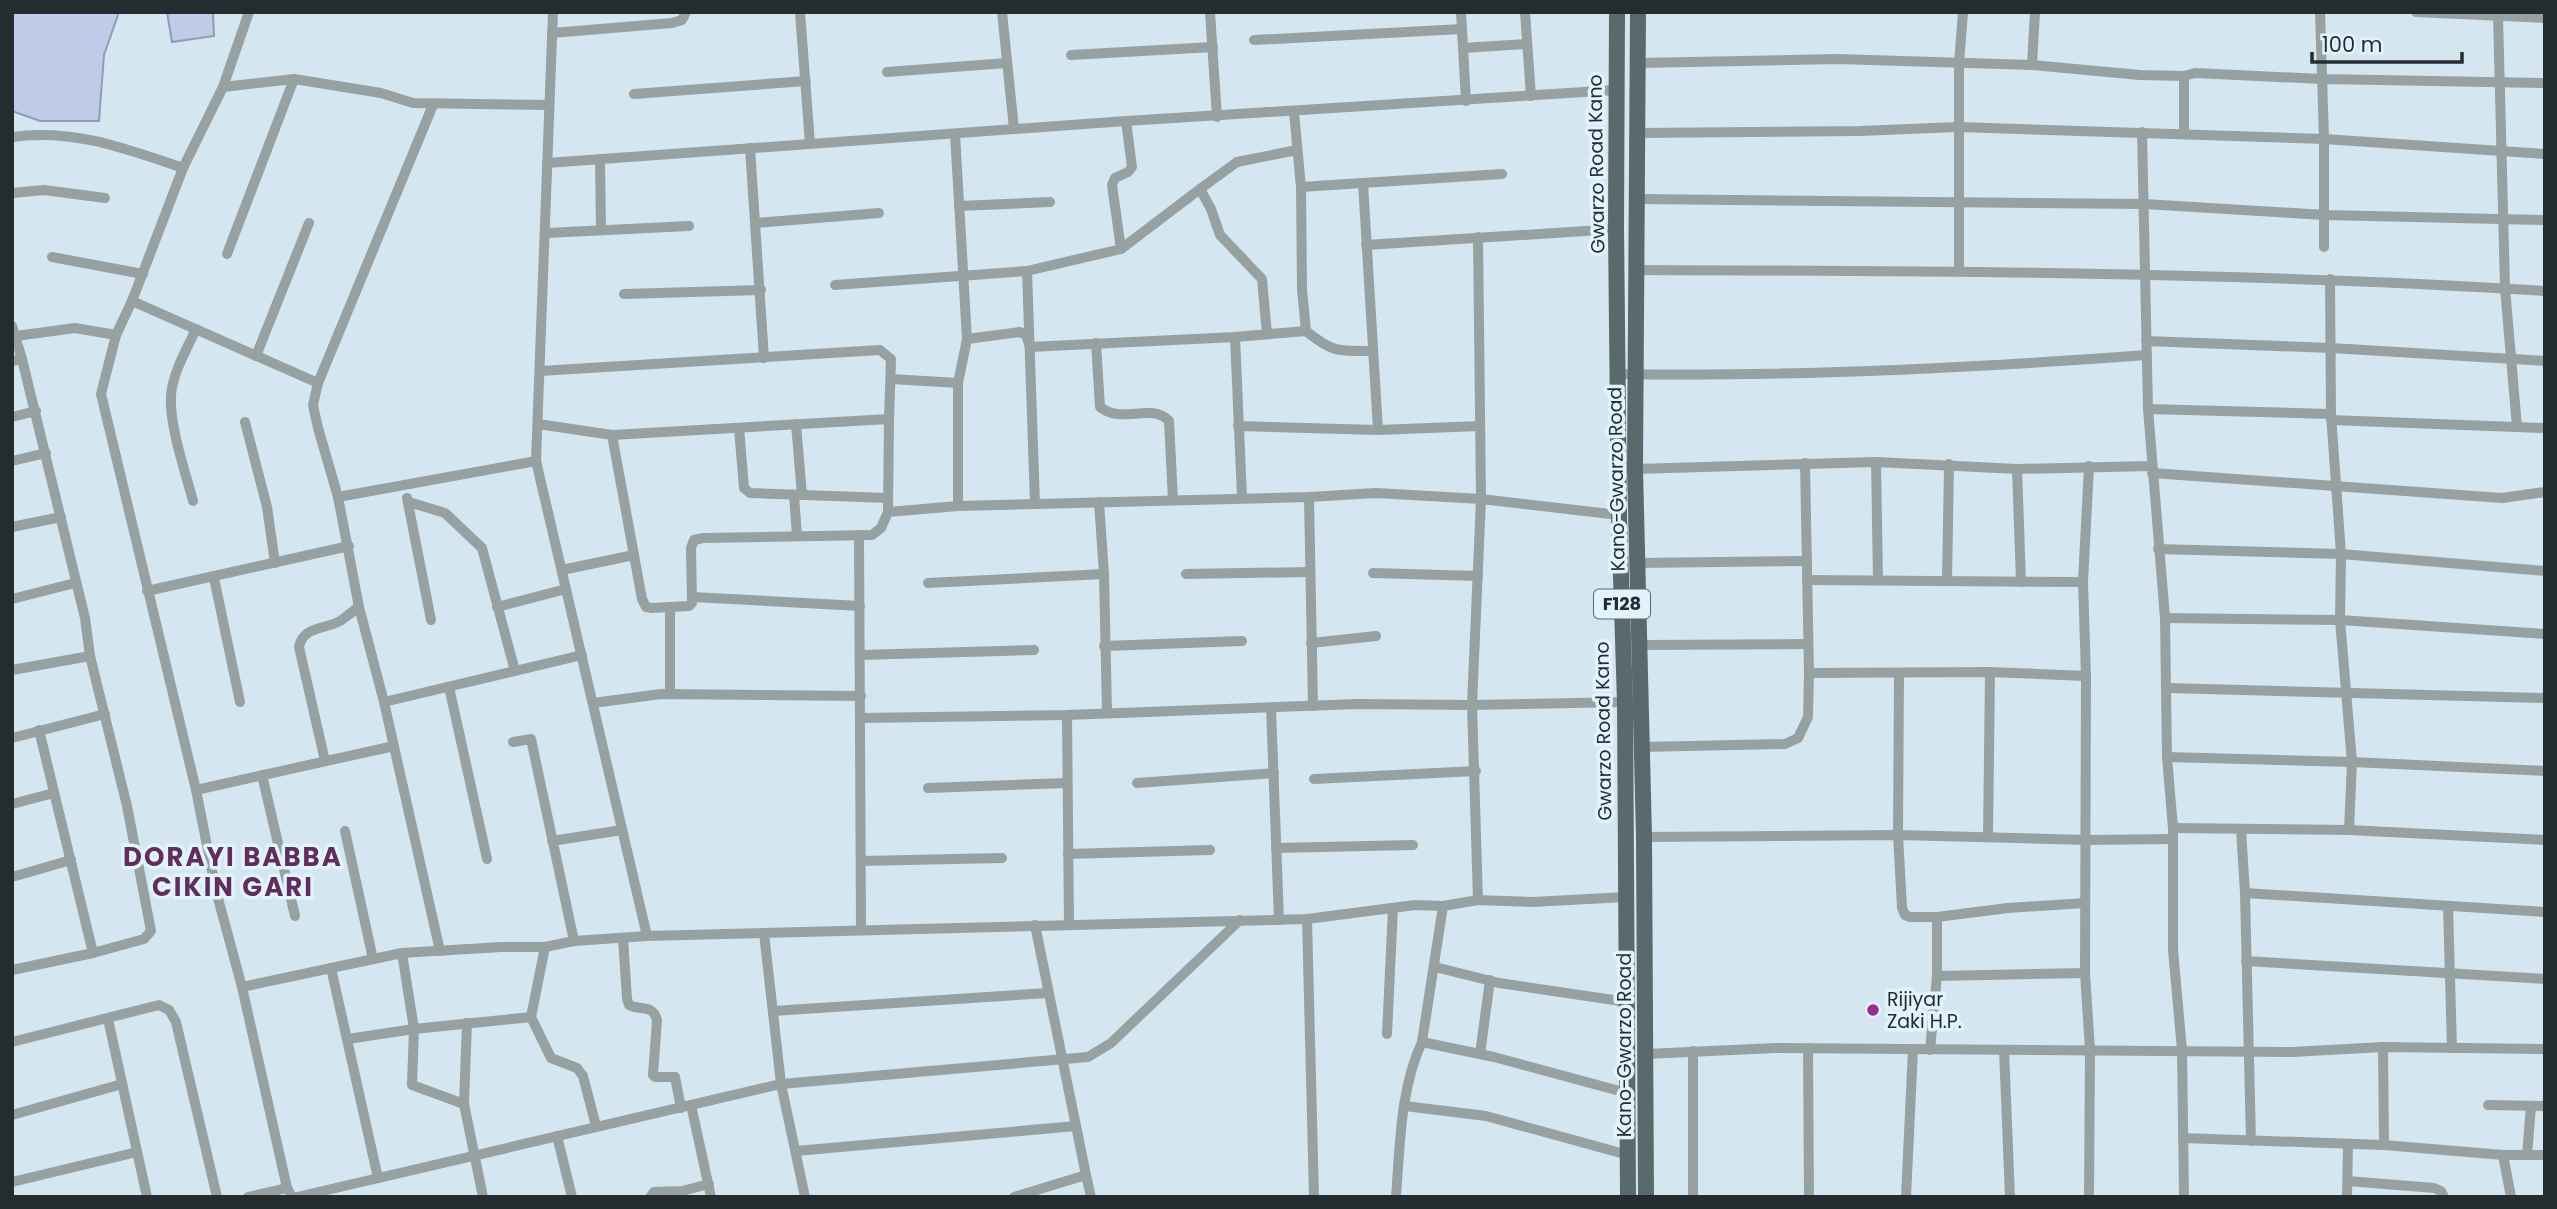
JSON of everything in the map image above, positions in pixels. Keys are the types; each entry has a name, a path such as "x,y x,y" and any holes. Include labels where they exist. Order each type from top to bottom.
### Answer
{"main road":[{"name":"Gwarzo Road Kano","path":"1617,12 1616,229 1619,514 1625,702 1628,1197"},
{"name":"Kano-Gwarzo Road","path":"1638,12 1635,469 1643,747 1646,1197"}],"street":[{"path":"249,12 223,87 183,168 143,274 116,335 101,394 196,790 216,891 292,1194"},
{"path":"553,12 536,461 647,936"},
{"path":"552,33 672,23 682,20 686,12"},
{"path":"800,12 810,144"},
{"path":"1002,12 1014,130"},
{"path":"1210,12 1217,117"},
{"path":"1461,12 1466,101"},
{"path":"1525,12 1531,96"},
{"path":"1959,271 1959,62 1963,12"},
{"path":"2032,65 2035,12"},
{"path":"2320,12 2324,247"},
{"path":"2416,12 2545,18"},
{"path":"2498,15 2501,218 2516,427"},
{"path":"1254,40 1462,29"},
{"path":"1463,48 1527,44"},
{"path":"1071,55 1213,47"},
{"path":"1639,63 1837,59 2032,65 2140,75 2184,76 2195,73 2322,79 2545,83"},
{"path":"887,72 1007,63"},
{"path":"2184,76 2184,133"},
{"path":"223,87 295,79 381,93 413,103 549,105"},
{"path":"227,254 295,79"},
{"path":"634,94 806,81"},
{"path":"547,163 1126,121 1616,90"},
{"path":"433,105 318,383 313,405 338,497 359,607 384,702 440,951"},
{"path":"1294,112 1301,187 1302,289 1306,331"},
{"path":"1121,249 1112,185 1115,178 1132,167 1126,121"},
{"path":"1637,133 1860,131 1958,127 2324,139 2545,154"},
{"path":"2142,132 2148,409 2165,618 2167,757 2173,833 2174,950 2182,1050 2184,1197"},
{"path":"12,138 33,134 60,134 114,144 183,168"},
{"path":"955,134 967,339 958,383 958,506"},
{"path":"750,149 764,358"},
{"path":"835,285 1027,271 1121,249 1237,162 1297,150"},
{"path":"600,159 601,230"},
{"path":"1301,187 1502,174"},
{"path":"1363,183 1378,430"},
{"path":"1200,189 1211,209 1220,235 1262,279 1267,334"},
{"path":"12,194 44,190 105,198"},
{"path":"1637,199 2144,204 2325,215 2545,220"},
{"path":"959,206 1050,202"},
{"path":"755,223 879,213"},
{"path":"256,356 309,223"},
{"path":"545,233 689,226"},
{"path":"1366,245 1616,229"},
{"path":"1478,237 1481,499 1472,705 1478,900"},
{"path":"52,257 143,274"},
{"path":"1636,270 1959,271 2330,279 2545,291"},
{"path":"1027,271 1035,504"},
{"path":"2330,279 2331,417 2341,554 2340,620 2352,762 2349,830"},
{"path":"624,295 761,290"},
{"path":"132,301 318,383"},
{"path":"12,970 93,953 144,939 151,932 138,856 90,656 85,618 36,411 17,360 14,331 75,328 116,335"},
{"path":"193,501 177,439 171,394 196,329"},
{"path":"1030,347 1306,331 1329,349 1373,351"},
{"path":"967,339 1020,332 1026,335 1030,347"},
{"path":"1235,337 1242,498"},
{"path":"2146,341 2331,348 2545,361"},
{"path":"1096,343 1100,407 1119,416 1157,413 1169,421 1173,500"},
{"path":"540,371 880,350 891,359 888,512 881,528 872,535 694,540 691,548 692,603 689,606 646,607 642,599 612,436"},
{"path":"1619,374 1861,372 1982,367 2147,355"},
{"path":"891,379 958,383"},
{"path":"2148,409 2545,428"},
{"path":"12,417 36,411"},
{"path":"538,425 612,436 890,419"},
{"path":"245,422 267,507 275,563"},
{"path":"796,425 797,536"},
{"path":"1238,426 1378,430 1480,426"},
{"path":"739,428 746,491 888,498"},
{"path":"12,461 46,453"},
{"path":"338,497 536,461"},
{"path":"1635,469 1876,462 2017,469 2089,466 2502,498 2545,492"},
{"path":"1876,462 1878,580"},
{"path":"1643,747 1784,744 1798,738 1808,717 1810,673 1805,463"},
{"path":"1947,581 1949,464"},
{"path":"2089,466 2083,582 2086,676 2085,973 2090,1050 2089,1197"},
{"path":"2017,469 2021,582"},
{"path":"403,485 431,620"},
{"path":"888,512 958,506 1308,497 1376,492 1481,499 1619,514"},
{"path":"1308,497 1313,706"},
{"path":"408,502 445,513 482,548 515,671"},
{"path":"1099,502 1104,574 1107,712"},
{"path":"12,527 61,517"},
{"path":"859,535 861,930"},
{"path":"147,591 349,546"},
{"path":"2158,549 2341,554 2545,571"},
{"path":"562,570 634,555"},
{"path":"1637,563 1807,561"},
{"path":"1186,574 1309,572"},
{"path":"1373,573 1478,576"},
{"path":"928,583 1104,574"},
{"path":"214,578 240,702"},
{"path":"1807,580 2083,582"},
{"path":"12,599 75,583"},
{"path":"497,607 566,589"},
{"path":"692,597 860,606"},
{"path":"325,761 299,648 305,633 338,622 359,607"},
{"path":"670,607 670,694"},
{"path":"2165,618 2340,620 2545,634"},
{"path":"1311,643 1376,636"},
{"path":"1104,646 1242,641"},
{"path":"1640,645 1808,645"},
{"path":"860,656 1034,650"},
{"path":"384,702 582,655"},
{"path":"12,670 90,656"},
{"path":"1810,673 1990,672 2086,676"},
{"path":"1988,837 1990,672"},
{"path":"1899,674 1898,835 1902,908 1905,915 1937,917 2008,908 2085,903"},
{"path":"449,687 487,859"},
{"path":"2168,688 2545,698"},
{"path":"593,703 670,694 861,696"},
{"path":"861,718 1067,715 1313,706 1625,702"},
{"path":"1272,708 1279,919"},
{"path":"12,738 105,714"},
{"path":"1067,715 1069,924"},
{"path":"39,730 93,953"},
{"path":"513,742 531,739 574,941"},
{"path":"196,790 394,746"},
{"path":"2167,757 2545,771"},
{"path":"1314,779 1476,771"},
{"path":"1137,783 1274,773"},
{"path":"262,775 295,916"},
{"path":"928,788 1068,783"},
{"path":"12,804 54,793"},
{"path":"1644,837 1898,835 2086,840 2241,829 2349,830 2545,841"},
{"path":"2241,829 2251,1141"},
{"path":"552,841 622,830"},
{"path":"345,831 373,960"},
{"path":"1276,848 1413,845"},
{"path":"1068,854 1210,850"},
{"path":"861,861 1002,858"},
{"path":"12,877 71,860"},
{"path":"2245,893 2545,912"},
{"path":"242,987 401,953 545,947 574,941 647,936 1307,919 1478,900 1532,902 1626,897"},
{"path":"1396,1197 1405,1106 1414,1058 1422,1042 1443,906"},
{"path":"2448,906 2452,1048"},
{"path":"1387,1034 1393,908"},
{"path":"1930,1050 1937,976 1937,917"},
{"path":"1307,919 1314,1197"},
{"path":"248,1197 292,1194 379,1178 781,1084 1088,1057 1111,1043 1240,920"},
{"path":"1035,925 1091,1197"},
{"path":"764,933 781,1084 805,1197"},
{"path":"623,938 626,999 629,1005 655,1013 657,1020 653,1075 675,1077 712,1197"},
{"path":"545,947 531,1017 551,1058 577,1068 583,1076 596,1126"},
{"path":"401,953 414,1029 412,1085 464,1104"},
{"path":"2246,961 2545,979"},
{"path":"1435,967 1490,980 1627,1002"},
{"path":"331,968 379,1178"},
{"path":"1937,976 2085,973"},
{"path":"1480,1054 1490,980"},
{"path":"773,1011 1048,992"},
{"path":"12,1042 159,1005 170,1010 176,1022 217,1197"},
{"path":"348,1039 531,1017"},
{"path":"108,1019 147,1197"},
{"path":"467,1023 464,1104 483,1197"},
{"path":"1422,1042 1480,1054 1628,1093"},
{"path":"1646,1054 1808,1048 2292,1052 2383,1047 2545,1049"},
{"path":"2383,1047 2384,1145"},
{"path":"1808,1048 1809,1197"},
{"path":"1906,1197 1913,1049"},
{"path":"2004,1050 2010,1197"},
{"path":"1693,1051 1693,1197"},
{"path":"12,1115 122,1084"},
{"path":"2488,1105 2545,1106"},
{"path":"1405,1106 1486,1116 1628,1155"},
{"path":"2527,1155 2531,1106"},
{"path":"796,1151 1076,1125"},
{"path":"557,1136 572,1197"},
{"path":"2183,1138 2384,1145 2503,1155 2545,1155"},
{"path":"2347,1197 2348,1145"},
{"path":"12,1182 137,1152"},
{"path":"2503,1155 2511,1197"},
{"path":"1014,1197 1087,1175"},
{"path":"2348,1181 2434,1188 2441,1191 2444,1197"},
{"path":"650,1197 654,1192 682,1191 709,1184"}],"water":[{"path":"12,12 119,12 104,55 99,121 40,121 12,111"},
{"path":"167,12 213,12 214,36 172,42"}],"place":[{"name":"Rijiyar Zaki H.P.","path":"1873,1010"}],"district":[{"name":"DORAYI BABBA CIKIN GARI","path":"233,872"}]}
